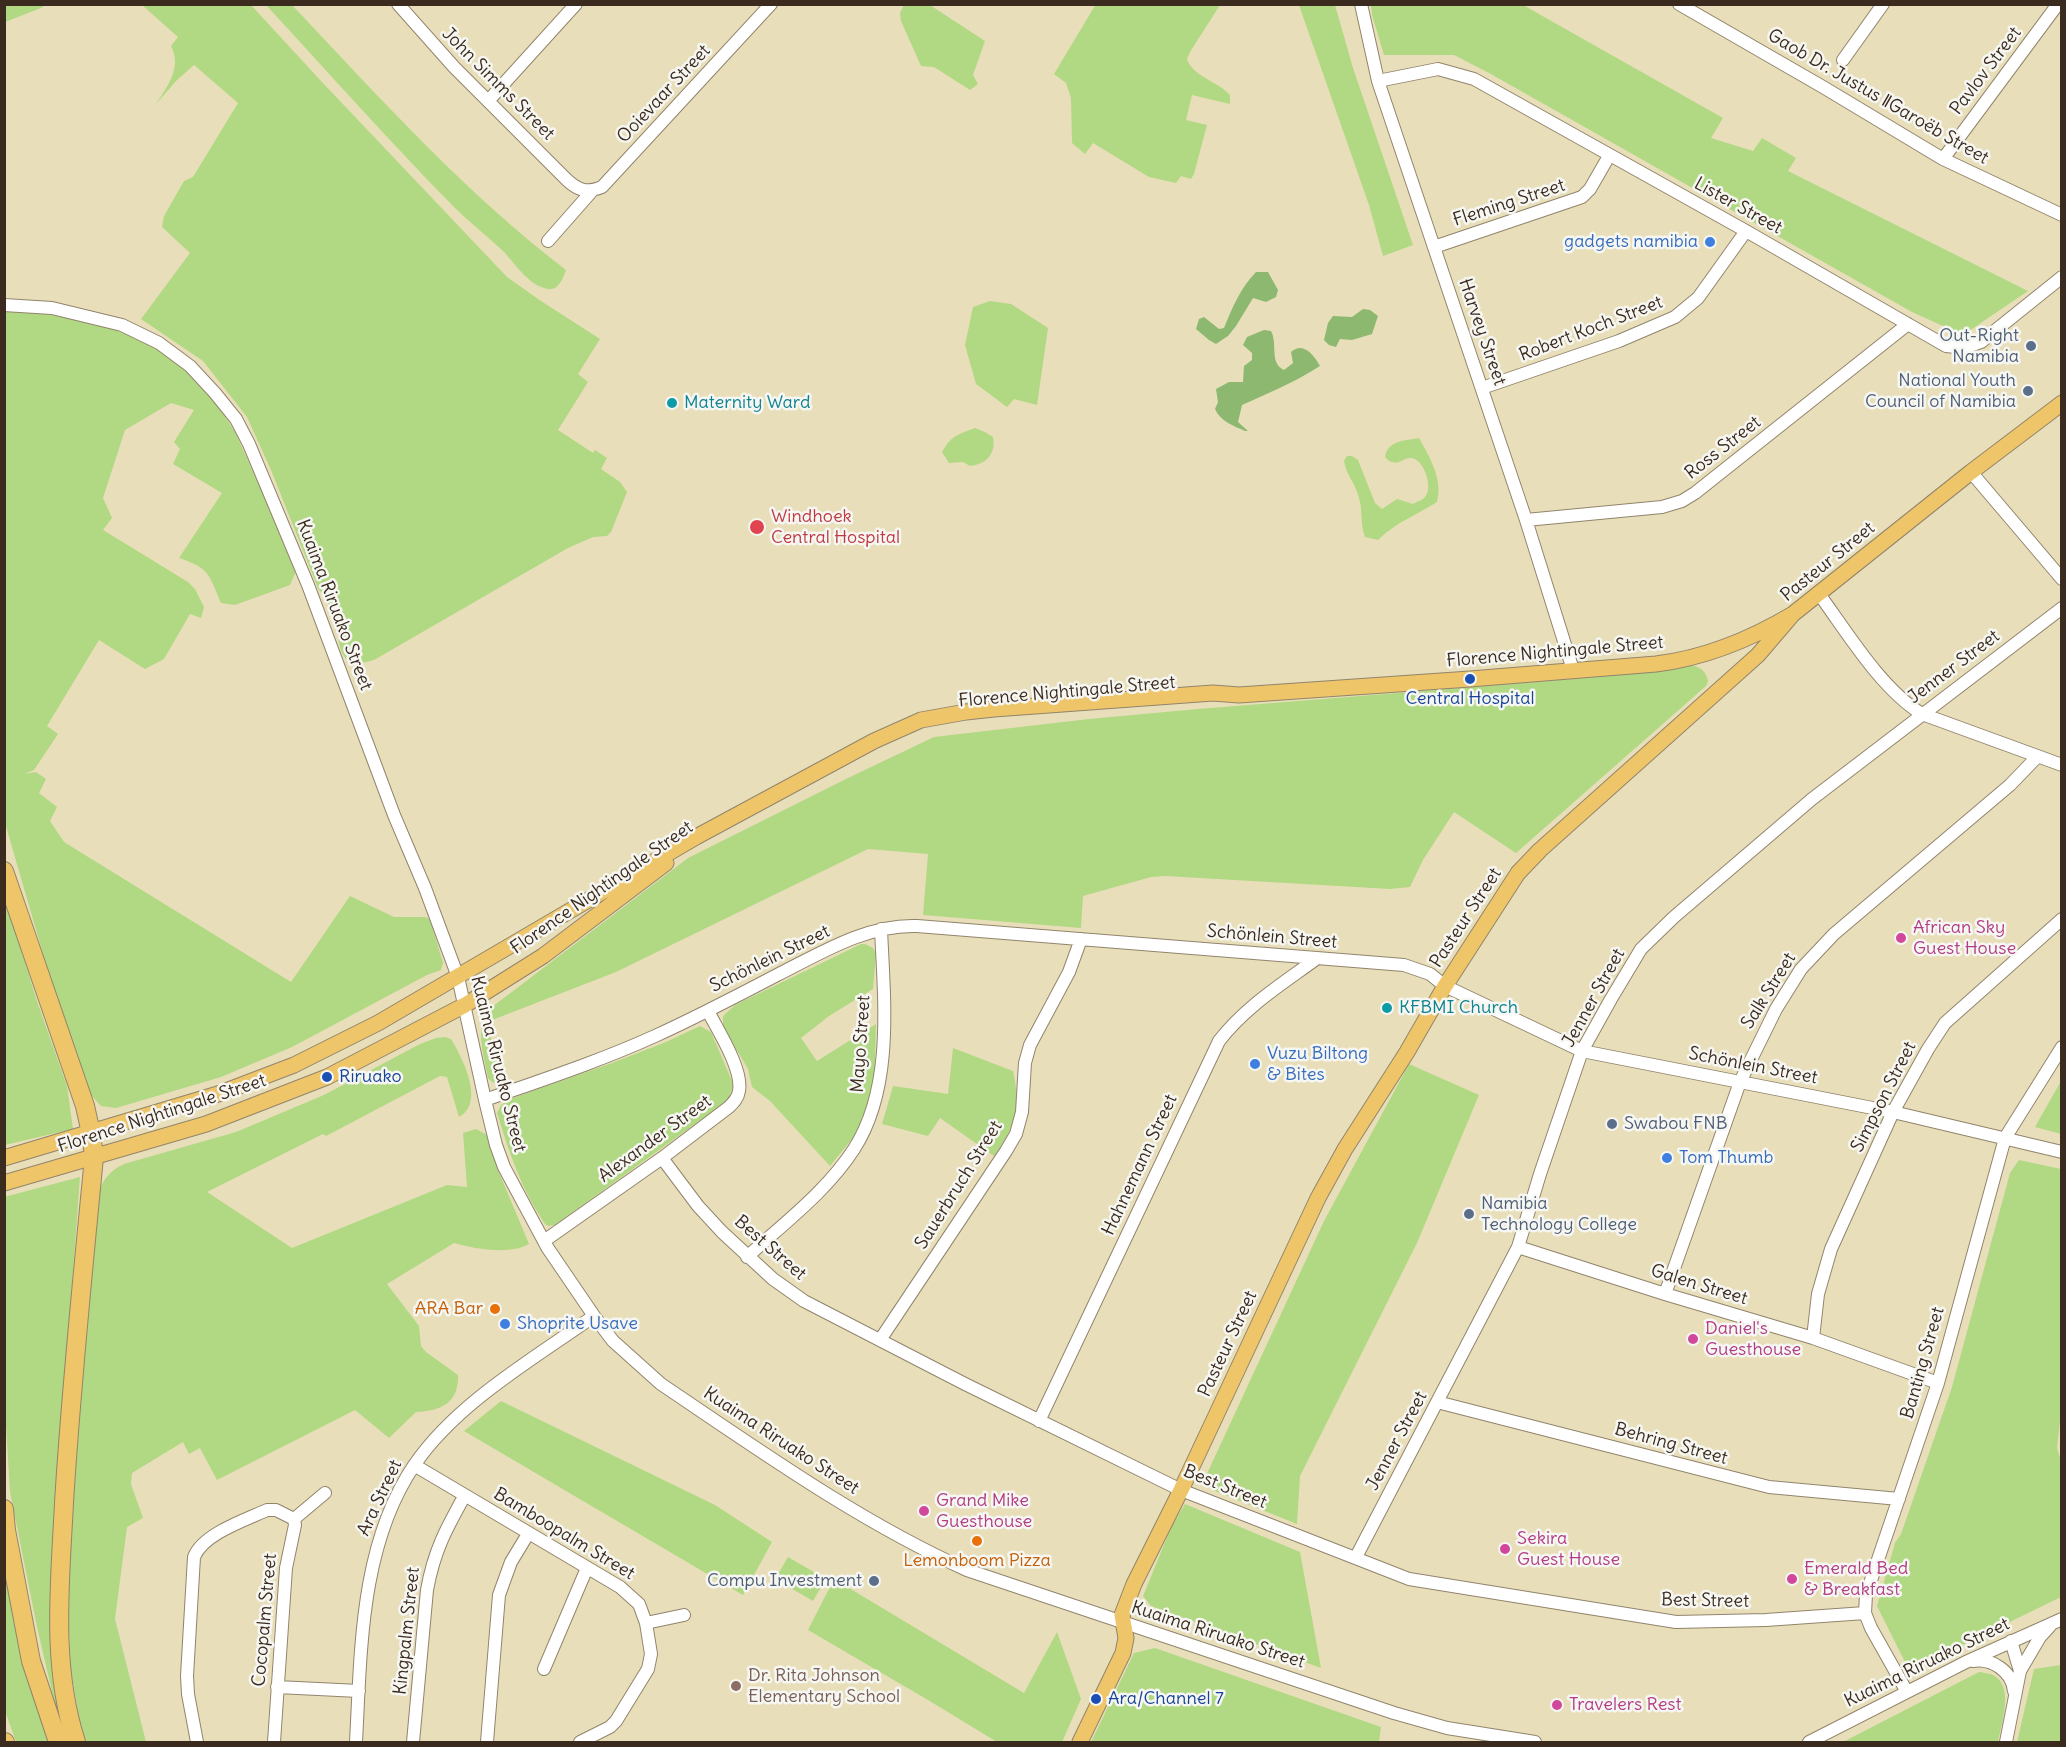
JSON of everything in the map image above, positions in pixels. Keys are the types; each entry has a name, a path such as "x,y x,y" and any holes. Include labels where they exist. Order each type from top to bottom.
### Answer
{"highway":[{"path":"4,871 85,1106 83,1136 86,1160 59,1589 58,1638 67,1714 76,1743"},
{"path":"4,1509 31,1661 58,1743"}],"main road":[{"name":"Pasteur Street","path":"1080,1743 1123,1653 1126,1638 1122,1615 1134,1584 1181,1490 1318,1198 1345,1149 1407,1052 1445,986 1518,873 1747,665 1793,614 1971,472 2061,404"},
{"name":"Florence Nightingale Street","path":"4,1158 218,1094 294,1065 378,1023 696,837 874,741 921,720 994,709 1213,693 1239,694 1674,662 1735,643 1793,614"},
{"path":"1735,643 1741,644 1749,651 1750,657 1747,665"},
{"name":"Florence Nightingale Street","path":"4,1183 206,1124 291,1092 359,1062 465,1005 543,956 683,850 903,734 938,723 965,719 1212,700 1239,694"}],"street":[{"name":"John Simms Street","path":"398,4 438,50 575,187 584,191 592,191"},
{"path":"489,100 576,4"},
{"name":"Ooievaar Street","path":"548,241 592,191 602,187 771,4"},
{"name":"Harvey Street","path":"1361,4 1378,81 1526,520 1572,670"},
{"name":"Gaob Dr. Justus ǁGaroëb Street","path":"1679,4 1943,159 2061,215"},
{"path":"1843,60 1883,4"},
{"name":"Pavlov Street","path":"1943,159 2058,4"},
{"name":"Lister Street","path":"1378,81 1438,69 1464,75 1488,85 1946,346 1972,347 2061,277"},
{"name":"Fleming Street","path":"1434,247 1582,197 1590,189 1610,156"},
{"name":"Robert Koch Street","path":"1482,388 1620,341 1675,317 1698,298 1746,231"},
{"name":"Kuaima Riruako Street","path":"4,305 52,308 92,317 122,325 159,343 190,366 236,419 249,444 312,594 394,815 459,977 485,1100 504,1167 544,1241 613,1341 661,1384 810,1483 912,1544 967,1570 1426,1722 1447,1728 1534,1743"},
{"name":"Ross Street","path":"1526,520 1662,507 1682,501 1908,324"},
{"path":"1971,472 2061,579"},
{"path":"1818,594 1896,695 1922,714 2061,765"},
{"name":"Jenner Street","path":"1356,1557 1518,1247 1582,1051 1641,949 1674,917 1812,798 2061,608"},
{"name":"Salk Street","path":"1665,1294 1740,1082 1776,1009 1801,969 1817,951 2010,785 2037,757"},
{"name":"Simpson Street","path":"1813,1338 1818,1294 1831,1250 1893,1112 1928,1049 1945,1023 2061,919"},
{"name":"Schönlein Street","path":"485,1100 629,1047 708,1011 822,952 881,929 898,925 1404,965 1430,974 1445,986 1582,1051 1893,1112 2061,1152"},
{"name":"Mayo Street","path":"747,1257 837,1171 853,1151 870,1118 881,1078 884,1006 881,929"},
{"name":"Sauerbruch Street","path":"880,1340 1016,1134 1022,1112 1025,1063 1030,1045 1069,972 1081,939"},
{"name":"Hahnemann Street","path":"1040,1421 1219,1041 1230,1026 1249,1008 1316,959"},
{"name":"Alexander Street","path":"544,1241 662,1158 729,1107 737,1098 740,1089 734,1063 708,1011"},
{"name":"Banting Street","path":"1865,1613 1866,1595 1938,1383 2005,1138 2061,1047"},
{"name":"Best Street","path":"662,1158 698,1206 747,1257 772,1279 804,1301 1181,1490 1408,1579 1676,1622 1766,1620 1865,1613"},
{"name":"Galen Street","path":"1518,1247 1813,1338 1938,1383"},
{"name":"Ara Street","path":"356,1743 370,1578 377,1545 414,1465 445,1430 485,1394 594,1316"},
{"name":"Behring Street","path":"1437,1402 1769,1487 1899,1499"},
{"name":"Bamboopalm Street","path":"414,1465 629,1593 639,1604 646,1623 651,1654 648,1669 616,1720 610,1726 580,1743"},
{"path":"197,1743 187,1676 196,1550 209,1539 267,1510 276,1510 294,1519 325,1493"},
{"name":"Kingpalm Street","path":"414,1743 427,1590 431,1569 442,1535 465,1495"},
{"name":"Cocopalm Street","path":"274,1743 286,1568 295,1525 294,1519"},
{"path":"487,1743 499,1595 510,1562 528,1534"},
{"path":"544,1670 587,1568"},
{"path":"1865,1613 1907,1692"},
{"path":"646,1623 684,1615"},
{"path":"2006,1743 2020,1671 2040,1637 2058,1620"},
{"name":"Kuaima Riruako Street","path":"1809,1743 1966,1662 2058,1620"},
{"path":"2011,1641 2020,1671"},
{"path":"1966,1662 1984,1660 2006,1671 2012,1679 2015,1701"},
{"path":"277,1687 359,1691"}],"green space":[{"path":"5,4 45,4 45,5 5,22"},
{"path":"1096,4 1220,5 1187,59 1194,70 1230,95 1230,104 1192,95 1186,120 1207,125 1191,179 1181,176 1176,183 1149,177 1093,143 1085,154 1072,143 1071,98 1066,83 1054,74"},
{"path":"142,5 251,5 507,277 600,339 578,374 588,382 558,430 593,453 595,450 607,458 601,469 620,482 627,492 611,532 607,536 593,537 568,548 374,660 361,663 346,659 342,653 335,617 318,588 271,470 247,417 203,361 141,319 190,253 162,227 164,216 184,181 193,177 238,103 194,65 156,104 172,76 175,61 171,46 178,37"},
{"path":"266,5 292,5 458,177 566,270 558,286 552,289 542,287 524,275 504,252 459,212 382,132"},
{"path":"904,5 930,5 985,41 973,75 978,84 970,90 934,67 921,66 901,21 900,13"},
{"path":"1299,5 1335,5 1353,68 1413,245 1383,256 1369,205"},
{"path":"1371,5 1523,5 1723,118 1711,138 1753,151 1762,138 1796,158 1788,171 2028,291 1963,335 1912,312 1454,55 1384,55"},
{"path":"1256,272 1268,272 1278,290 1276,297 1266,302 1253,298 1228,336 1216,344 1196,329 1199,319 1204,317 1219,329 1224,328 1241,291"},
{"path":"990,301 1011,304 1048,328 1037,405 1014,399 1007,407 976,384 965,345 973,307"},
{"path":"1363,309 1370,310 1378,316 1372,334 1352,340 1340,339 1336,347 1324,340 1328,323 1333,316 1352,317"},
{"path":"5,311 74,319 118,331 160,351 195,378 210,395 235,432 297,569 290,585 235,605 221,603 203,569 179,558 222,493 173,464 180,449 174,442 194,410 171,403 125,430 103,498 112,518 103,530 188,582 195,589 204,607 201,618 190,614 164,659 145,669 99,640 47,726 58,734 34,770 24,774 36,772 46,779 39,793 57,807 50,821 64,842 291,982 350,896 394,917 430,919 443,963 441,970 427,975 292,1047 221,1077 116,1108 101,1106 91,1095 67,1032 5,823"},
{"path":"1264,330 1271,331 1275,358 1279,367 1284,370 1293,363 1291,352 1300,348 1308,351 1320,366 1242,405 1238,422 1248,431 1245,431 1228,423 1217,413 1215,409 1218,402 1216,389 1229,382 1243,382 1244,366 1252,360 1252,353 1243,345 1247,337"},
{"path":"975,428 993,437 993,449 989,457 981,463 970,466 963,462 949,463 942,452 946,446 956,436"},
{"path":"1419,438 1437,477 1437,502 1400,523 1378,540 1365,537 1359,498 1344,461 1347,456 1358,460 1375,503 1382,509 1397,499 1413,504 1424,498 1427,493 1427,476 1422,466 1411,458 1393,463 1385,457 1389,447 1393,444"},
{"path":"1691,665 1704,672 1708,681 1706,686 1516,853 1454,812 1423,860 1410,887 1390,889 1151,877 1083,896 1081,928 923,915 928,854 868,849 616,972 487,1022 496,1059 508,1082 502,1086 488,1078 482,1050 481,1031 486,1014 492,1007 688,858 934,737 1089,719 1597,677"},
{"path":"4,895 37,1001 67,1086 73,1129 5,1145"},
{"path":"861,944 873,948 876,954 873,989 829,1016 801,1038 817,1061 876,1024 874,1093 856,1134 830,1166 770,1101 752,1087 748,1069 723,1027 723,1016 735,1005"},
{"path":"700,1026 711,1032 732,1081 733,1087 727,1101 555,1225 545,1224 529,1198 511,1157 497,1113 501,1105 510,1099 666,1042"},
{"path":"445,1037 451,1039 456,1047 471,1091 471,1101 467,1110 459,1117 447,1077 440,1076 326,1136 323,1134 207,1192 292,1248 447,1185 467,1187 463,1133 476,1129 487,1135 498,1170 529,1244 503,1250 482,1249 454,1243 387,1284 419,1326 421,1346 458,1375 458,1385 452,1399 447,1404 433,1410 416,1412 389,1438 355,1410 217,1480 200,1448 189,1454 183,1442 132,1473 131,1484 143,1518 127,1527 115,1619 146,1742 83,1742 71,1670 67,1594 72,1484 97,1195 102,1185 110,1173 124,1164 236,1132 324,1095 420,1044"},
{"path":"953,1048 1013,1071 1016,1095 1015,1116 994,1156 940,1118 928,1136 882,1124 893,1086 948,1094"},
{"path":"1409,1064 1479,1095 1417,1243 1300,1476 1297,1524 1210,1489 1205,1478 1324,1221"},
{"path":"2061,1081 2061,1134 2035,1127"},
{"path":"2019,1160 2061,1169 2062,1403 2057,1448 2062,1464 2061,1597 1915,1668 1905,1662 1877,1606 1895,1543 1901,1534 1952,1387 2010,1173"},
{"path":"80,1177 56,1501 62,1709 56,1709 10,1492 5,1409 4,1197"},
{"path":"501,1401 715,1505 772,1542 743,1595 464,1431"},
{"path":"1185,1504 1300,1552 1321,1668 1151,1606 1143,1596 1172,1525"},
{"path":"788,1557 826,1579 813,1601 775,1579"},
{"path":"4,1568 27,1678 48,1742 16,1742 5,1711"},
{"path":"834,1579 1024,1693 1057,1632 1081,1699 1062,1742 997,1742 808,1630"},
{"path":"1155,1648 1381,1727 1379,1742 1091,1742 1134,1653"},
{"path":"2061,1665 2061,1742 2017,1742 2034,1669"},
{"path":"1979,1672 1993,1675 2000,1680 2003,1688 2005,1706 1998,1742 1843,1742"}],"place":[{"name":"gadgets namibia","path":"1710,242"},
{"name":"Out-Right Namibia","path":"2031,346"},
{"name":"National Youth Council of Namibia","path":"2028,391"},
{"name":"Maternity Ward","path":"672,403"},
{"name":"Windhoek Central Hospital","path":"757,527"},
{"name":"Central Hospital","path":"1470,679"},
{"name":"African Sky Guest House","path":"1901,938"},
{"name":"KFBMI Church","path":"1387,1008"},
{"name":"Vuzu Biltong & Bites","path":"1255,1064"},
{"name":"Riruako","path":"327,1077"},
{"name":"Swabou FNB","path":"1612,1124"},
{"name":"Tom Thumb","path":"1667,1158"},
{"name":"Namibia Technology College","path":"1469,1214"},
{"name":"ARA Bar","path":"495,1309"},
{"name":"Shoprite Usave","path":"505,1324"},
{"name":"Daniel's Guesthouse","path":"1693,1339"},
{"name":"Grand Mike Guesthouse","path":"924,1511"},
{"name":"Lemonboom Pizza","path":"977,1541"},
{"name":"Sekira Guest House","path":"1505,1549"},
{"name":"Emerald Bed & Breakfast","path":"1792,1579"},
{"name":"Compu Investment","path":"874,1581"},
{"name":"Dr. Rita Johnson Elementary School","path":"736,1686"},
{"name":"Ara/Channel 7","path":"1096,1699"},
{"name":"Travelers Rest","path":"1557,1705"}]}
